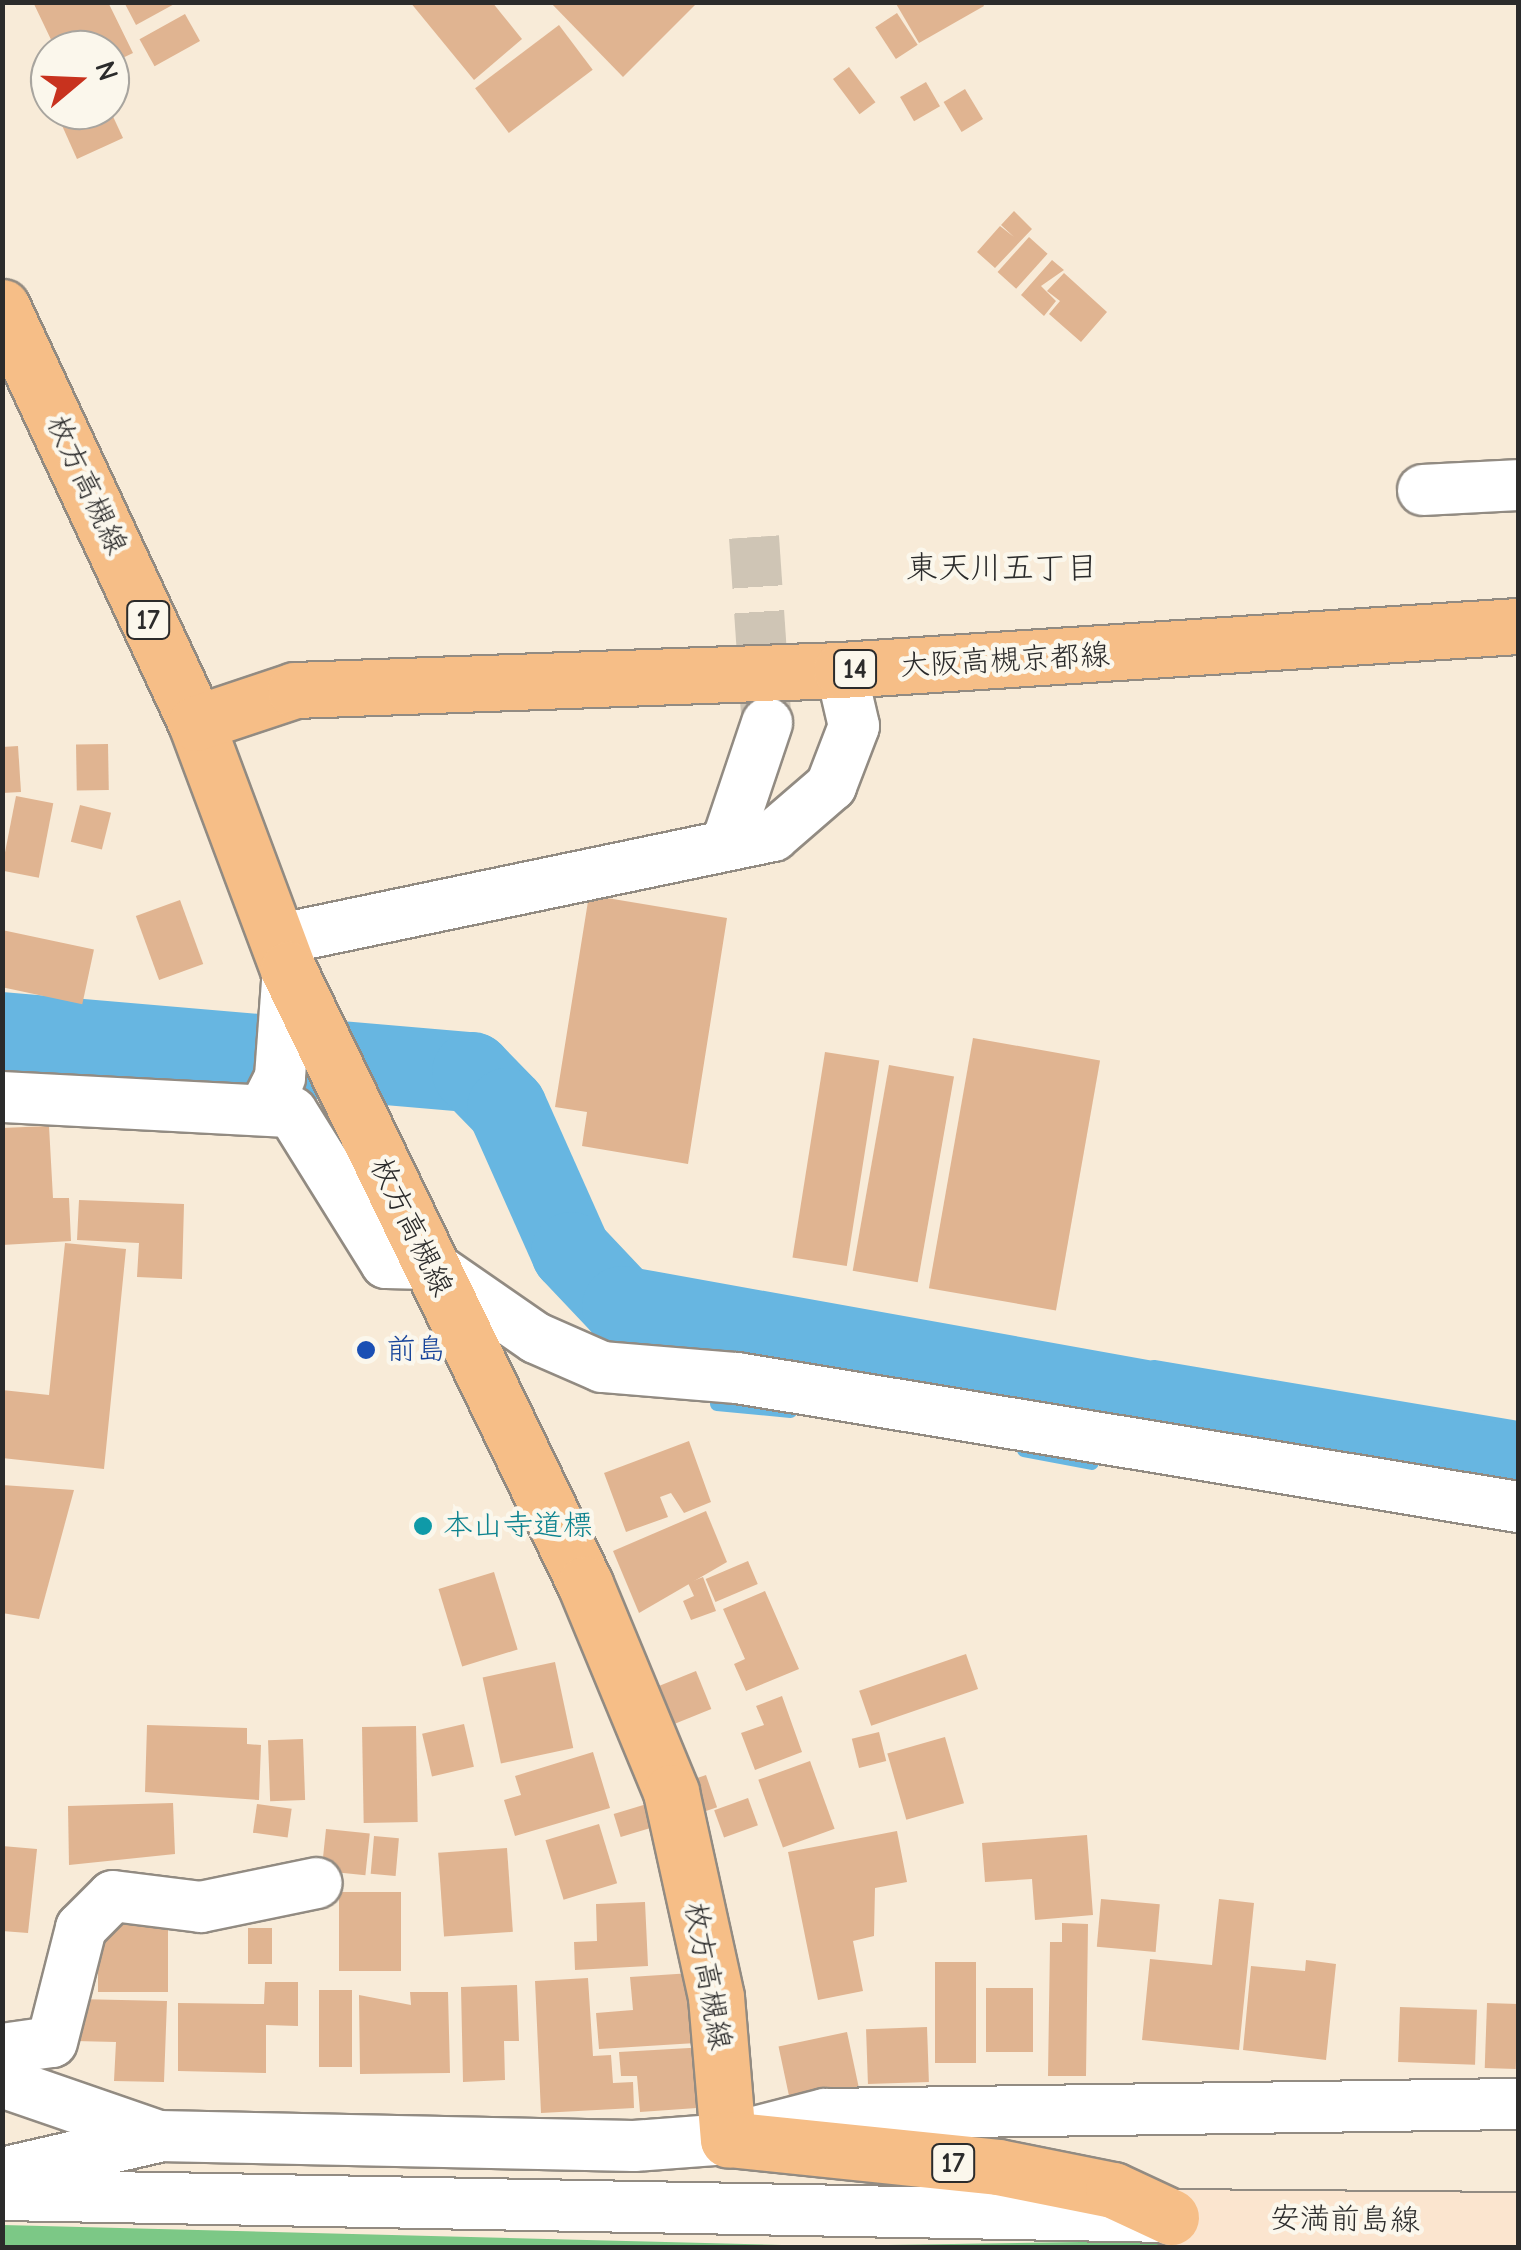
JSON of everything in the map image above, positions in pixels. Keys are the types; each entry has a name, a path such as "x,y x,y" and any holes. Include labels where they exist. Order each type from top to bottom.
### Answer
{"main road":[{"name":"枚方高槻線","path":"2,308 196,724 282,954 585,1584 670,1792 716,1996 728,2139"},
{"name":"大阪高槻京都線","path":"196,724 295,690 842,670 1518,626"},
{"name":"17","path":"728,2139 998,2168 1113,2190 1171,2217"},
{"name":"安満前島線","path":"1171,2217 1518,2220"}],"street":[{"path":"1423,490 1518,484"},
{"path":"266,1105 280,1077 282,954 773,836 831,786 854,726 842,670"},
{"path":"726,846 767,723"},
{"path":"2,1097 266,1105 292,1112 316,1138 372,1251 386,1262 429,1264 536,1338 602,1367 737,1378 1518,1507"},
{"path":"2,2049 52,2042 81,1928 113,1896 201,1908 317,1884"},
{"path":"2,2082 159,2136"},
{"path":"2,2173 159,2136 634,2146 728,2139 825,2114 1518,2104"},
{"path":"2,2196 1171,2217"}],"green space":[{"path":"3,2225 822,2246 1400,2237 1357,2248 3,2248"}],"building":[{"path":"33,2 108,2 122,30 46,30"},
{"path":"124,2 178,2 136,25"},
{"path":"410,2 492,2 522,39 474,80"},
{"path":"550,2 698,2 623,77"},
{"path":"895,2 982,2 984,6 919,43"},
{"path":"897,13 918,45 896,59 875,27"},
{"path":"185,14 200,41 155,66 140,39"},
{"path":"559,25 593,70 509,133 475,88"},
{"path":"849,67 875,102 860,114 833,79"},
{"path":"926,82 940,106 914,121 900,97"},
{"path":"965,89 983,119 962,132 944,102"},
{"path":"64,130 119,130 123,138 77,159"},
{"path":"1014,211 1032,229 995,268 977,252 1000,226 1014,237 1001,225"},
{"path":"1029,237 1048,254 1016,289 998,272"},
{"path":"1052,260 1064,270 1041,286 1056,301 1044,316 1021,295"},
{"path":"1064,273 1107,312 1081,342 1049,314 1060,301 1047,291"},
{"path":"108,744 109,790 77,791 76,745"},
{"path":"18,746 21,792 2,793 2,747"},
{"path":"16,796 53,803 39,878 2,871"},
{"path":"80,805 111,813 102,850 71,842"},
{"path":"589,895 727,918 688,1164 582,1146 587,1112 555,1107"},
{"path":"180,900 203,964 159,980 136,916"},
{"path":"2,930 94,950 82,1004 2,987"},
{"path":"973,1038 1100,1060 1056,1311 929,1288"},
{"path":"825,1052 879,1061 847,1266 792,1257"},
{"path":"889,1065 954,1076 918,1282 853,1271"},
{"path":"49,1126 53,1198 69,1198 71,1241 2,1245 2,1128"},
{"path":"79,1200 184,1204 182,1279 137,1277 139,1243 77,1240"},
{"path":"65,1243 126,1249 104,1469 2,1458 2,1390 49,1395"},
{"path":"689,1441 711,1502 684,1513 671,1493 660,1497 668,1517 626,1532 604,1473"},
{"path":"2,1485 74,1490 39,1619 2,1613"},
{"path":"706,1511 727,1562 639,1613 613,1551"},
{"path":"748,1561 758,1584 715,1602 706,1579"},
{"path":"494,1572 518,1649 462,1666 439,1589"},
{"path":"703,1577 716,1611 691,1620 683,1601 694,1596 688,1583"},
{"path":"765,1591 799,1669 746,1691 734,1664 745,1659 723,1609"},
{"path":"966,1654 978,1689 871,1726 859,1691"},
{"path":"555,1662 573,1748 501,1763 483,1677"},
{"path":"696,1671 711,1709 665,1728 650,1690"},
{"path":"782,1696 802,1752 755,1770 741,1733 764,1725 756,1706"},
{"path":"464,1724 474,1767 432,1777 422,1734"},
{"path":"147,1725 247,1728 247,1744 261,1745 259,1800 145,1792"},
{"path":"416,1726 418,1822 364,1823 362,1727"},
{"path":"879,1732 886,1761 859,1768 852,1739"},
{"path":"945,1737 964,1803 906,1820 887,1754"},
{"path":"303,1739 305,1800 270,1801 268,1740"},
{"path":"593,1752 610,1808 515,1836 504,1800 521,1795 515,1776"},
{"path":"810,1761 835,1829 783,1847 758,1780"},
{"path":"706,1775 717,1807 691,1816 680,1784"},
{"path":"748,1798 758,1825 724,1838 714,1810"},
{"path":"173,1803 175,1854 69,1865 68,1806"},
{"path":"650,1803 657,1826 621,1837 614,1814"},
{"path":"257,1804 292,1809 288,1838 253,1833"},
{"path":"599,1824 617,1883 564,1900 545,1840"},
{"path":"326,1829 370,1834 365,1875 322,1871"},
{"path":"897,1831 907,1882 875,1888 874,1936 853,1941 863,1991 818,2000 788,1852"},
{"path":"1087,1835 1093,1915 1035,1920 1032,1879 985,1882 982,1843"},
{"path":"374,1836 399,1838 396,1876 371,1874"},
{"path":"2,1846 37,1849 28,1933 2,1931"},
{"path":"507,1848 513,1932 444,1937 438,1853"},
{"path":"339,1892 401,1892 401,1971 339,1971"},
{"path":"1101,1899 1160,1904 1156,1952 1097,1947"},
{"path":"1219,1899 1254,1903 1239,2050 1142,2040 1150,1959 1212,1965"},
{"path":"645,1902 648,1966 575,1970 574,1942 597,1941 596,1904"},
{"path":"98,1921 168,1921 168,1992 98,1992"},
{"path":"1062,1923 1088,1924 1086,2076 1048,2076 1050,1942 1062,1942"},
{"path":"248,1928 272,1928 272,1964 248,1964"},
{"path":"1306,1960 1336,1964 1326,2060 1243,2050 1251,1966 1305,1971"},
{"path":"935,1962 976,1962 976,2063 935,2063"},
{"path":"692,1973 696,2043 599,2049 596,2013 633,2010 630,1977"},
{"path":"588,1978 593,2056 611,2055 613,2083 633,2082 634,2108 541,2113 535,1981"},
{"path":"265,1982 298,1982 298,2026 266,2025 266,2073 178,2071 178,2003 264,2004"},
{"path":"517,1985 519,2041 504,2041 505,2080 463,2082 461,1987"},
{"path":"986,1988 1033,1988 1033,2052 986,2052"},
{"path":"319,1990 352,1990 352,2067 319,2067"},
{"path":"410,1992 448,1992 450,2073 360,2074 359,1995 411,2005"},
{"path":"76,1999 167,2001 164,2082 114,2081 116,2042 75,2041"},
{"path":"1487,2003 1518,2004 1516,2069 1485,2068"},
{"path":"1400,2007 1477,2010 1475,2065 1398,2062"},
{"path":"927,2027 929,2082 868,2084 866,2029"},
{"path":"847,2032 861,2099 793,2113 779,2047"},
{"path":"707,2047 711,2107 640,2112 637,2076 621,2076 619,2052"}],"waterway":[{"path":"2,1032 472,1072 507,1108 571,1252 622,1306 1518,1467"},
{"path":"1154,1367 1518,1428"},
{"path":"717,1404 791,1411"},
{"path":"1024,1450 1092,1463"}],"tunnel":[{"path":"754,537 766,713"}],"place":[{"name":"前島","path":"366,1350"},
{"name":"本山寺道標","path":"423,1526"}],"district":[{"name":"東天川五丁目","path":"1002,568"}]}
